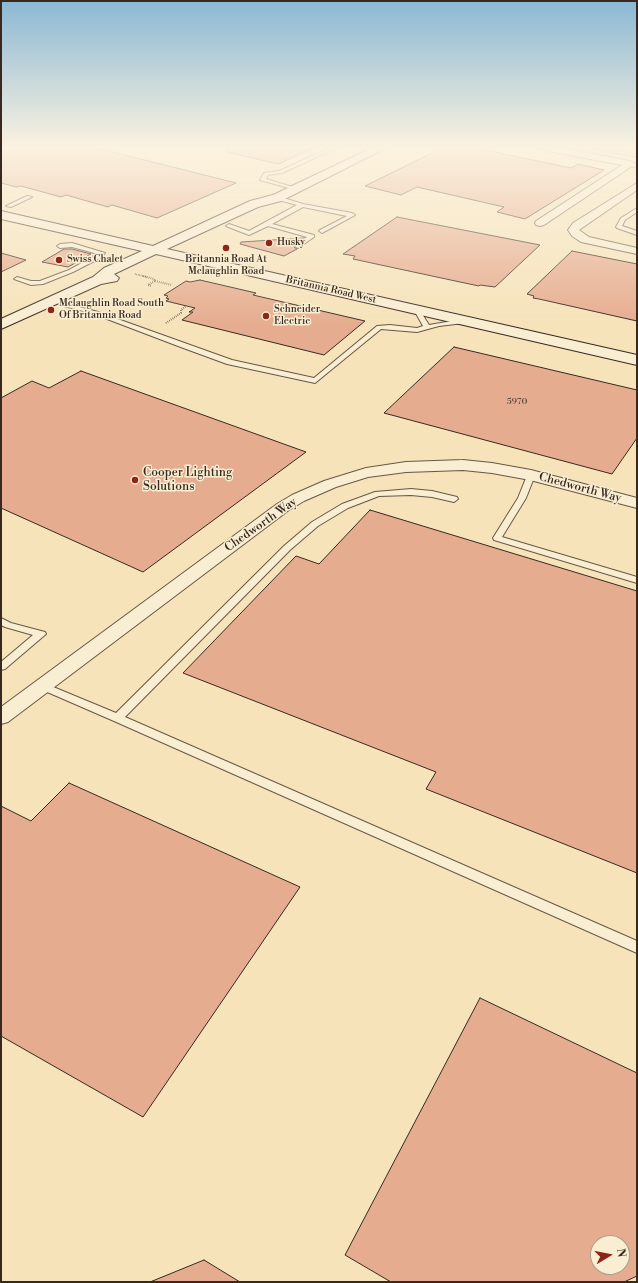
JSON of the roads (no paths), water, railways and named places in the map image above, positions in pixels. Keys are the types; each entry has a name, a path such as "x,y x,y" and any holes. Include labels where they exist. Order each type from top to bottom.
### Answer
{"main road":[{"path":"98,280 124,276 170,248 250,206"},
{"path":"170,248 186,246 269,206"},
{"name":"Britannia Road West","path":"4,208 153,250 170,248"},
{"name":"Britannia Road West","path":"4,208 417,310 637,360"},
{"name":"Britannia Road West","path":"186,246 637,348"},
{"path":"1,325 98,280 109,271 153,250"}],"street":[{"path":"540,223 567,206"},
{"path":"606,206 577,225 573,230 585,240 637,251"},
{"name":"Chedworth Way","path":"1,717 284,507 313,490 330,484 366,473 420,465 478,466 531,475 637,503"}],"lane":[{"path":"229,226 249,233 300,206"},
{"path":"307,206 352,214 322,231"},
{"path":"637,210 623,219 619,227 637,234"},
{"path":"267,224 312,236 298,246"},
{"path":"17,279 31,283 41,283 71,271 100,256 102,253 72,244 60,246"},
{"path":"55,300 66,305 96,313 180,345 230,362 315,381 378,328 390,327 415,333 427,327 443,323 467,321"},
{"path":"417,310 427,327"},
{"path":"531,475 522,498 497,538 637,580"},
{"path":"118,718 287,548 315,524 345,506 378,494 411,492 432,494 454,499"},
{"path":"1,667 41,634 4,626"},
{"path":"42,686 118,718 637,947"}],"place":[{"name":"Husky","path":"269,243"},
{"name":"Britannia Road At Mclaughlin Road","path":"226,248"},
{"name":"Swiss Chalet","path":"59,260"},
{"name":"Mclaughlin Road South Of Britannia Road","path":"51,310"},
{"name":"Schneider Electric","path":"266,316"},
{"name":"Cooper Lighting Solutions","path":"135,480"}]}
